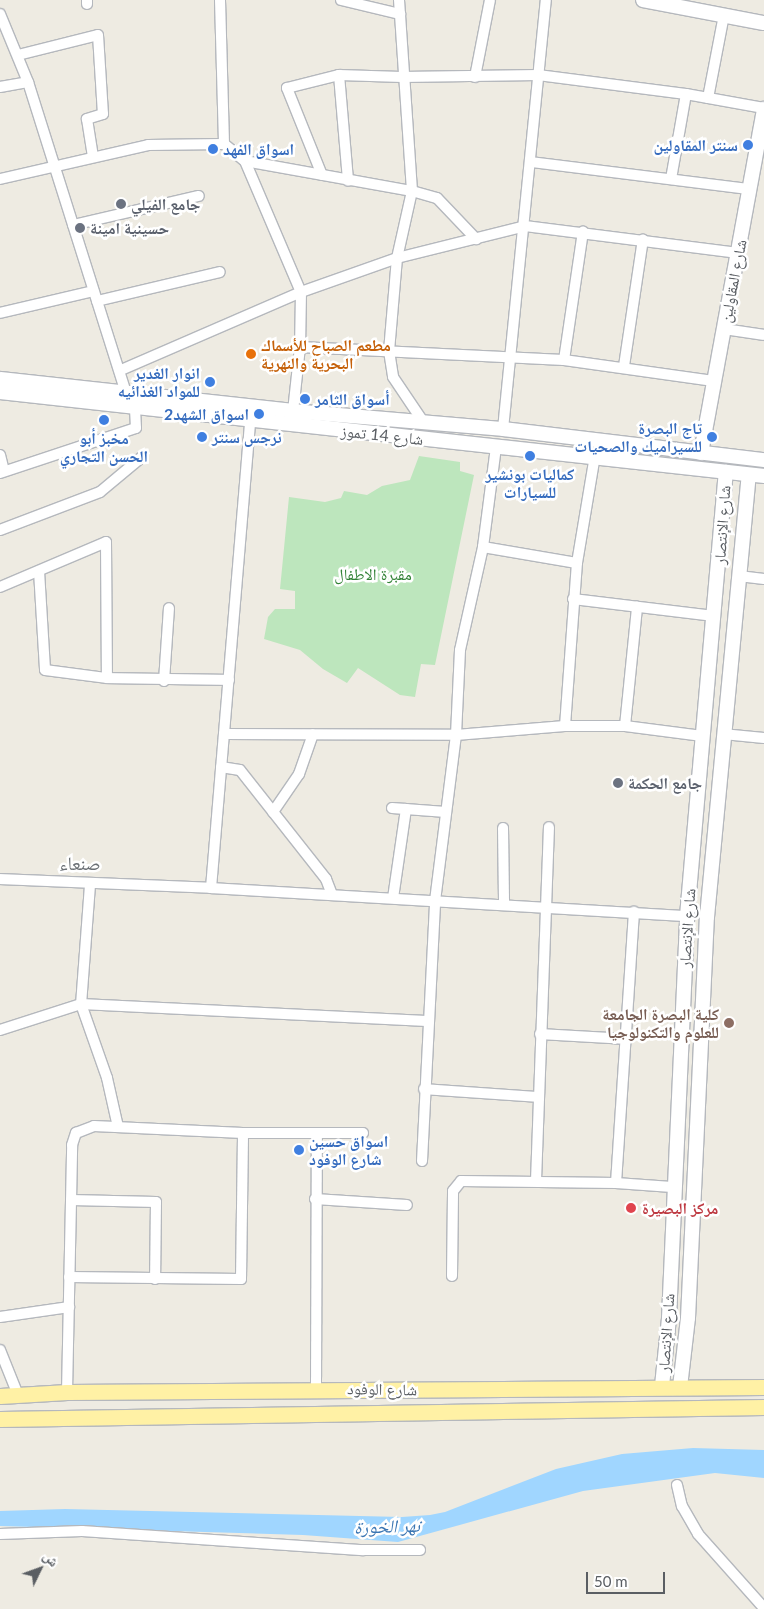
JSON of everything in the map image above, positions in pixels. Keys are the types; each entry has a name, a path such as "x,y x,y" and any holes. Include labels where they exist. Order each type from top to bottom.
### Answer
{"main road":[{"name":"شارع الوفود","path":"0,1396 67,1392 316,1389 486,1391 662,1386 764,1387"},
{"name":"شارع الوفود","path":"0,1419 764,1407"}],"street":[{"path":"220,0 224,144"},
{"path":"341,0 400,14"},
{"path":"398,0 402,77 412,191 398,258 389,350 393,378 424,423"},
{"path":"476,77 490,0"},
{"path":"503,429 509,358 525,226 546,0"},
{"path":"643,0 764,23"},
{"path":"0,14 28,82 95,296 121,370 126,393"},
{"path":"708,98 724,15"},
{"path":"18,55 98,35 103,114 87,119 93,157"},
{"path":"339,75 348,181"},
{"path":"322,175 288,88 339,75 476,77 538,75 686,94 764,109"},
{"path":"0,87 28,82"},
{"path":"671,179 686,94"},
{"name":"شارع المقاولين","path":"701,454 764,109"},
{"path":"0,179 54,165 148,145 224,144 245,161 301,292 300,346 293,411"},
{"path":"245,161 412,191 445,204 476,238"},
{"path":"531,162 750,189"},
{"path":"72,224 198,196"},
{"path":"121,370 301,292 398,258 525,226 583,231 738,252"},
{"path":"564,360 583,231"},
{"path":"624,366 643,239"},
{"path":"0,313 220,272"},
{"path":"724,329 764,335"},
{"path":"300,346 564,360 624,366 714,381"},
{"name":"شارع 14 تموز","path":"0,379 293,411 503,429 764,460"},
{"name":"شارع 14 تموز","path":"0,392 135,406 250,422 594,456 764,476"},
{"path":"0,455 2,472 136,428 135,406"},
{"path":"211,888 250,422"},
{"path":"422,1161 427,1021 435,900 456,735 460,650 483,547 496,447"},
{"path":"0,530 100,492 142,456"},
{"path":"565,726 573,599 594,456"},
{"name":"شارع الإنتصار","path":"662,1386 668,1318 672,1188 687,916 726,472"},
{"name":"شارع الإنتصار","path":"680,1387 688,1318 707,917 749,474"},
{"path":"722,532 742,534"},
{"path":"0,587 106,542 107,678"},
{"path":"483,547 577,563"},
{"path":"39,571 45,670 107,678 164,681 229,680"},
{"path":"739,576 764,579"},
{"path":"573,599 714,616"},
{"path":"625,726 637,607"},
{"path":"164,681 169,608"},
{"path":"224,734 456,735 565,726 625,726 702,736"},
{"path":"273,812 299,774 313,734"},
{"path":"723,734 764,738"},
{"path":"222,767 240,770 326,879 332,895"},
{"path":"392,808 446,812"},
{"path":"393,898 406,809"},
{"path":"536,1180 549,826"},
{"path":"503,828 504,904"},
{"path":"0,879 90,885 211,888 435,900 687,916"},
{"path":"90,885 81,1004 107,1078 118,1127"},
{"path":"616,1183 634,912"},
{"path":"0,1030 81,1004 427,1021"},
{"path":"540,1034 626,1039"},
{"path":"424,1090 539,1098"},
{"path":"67,1392 72,1145 76,1133 88,1126 243,1133 363,1133"},
{"path":"69,1277 241,1279 243,1133"},
{"path":"316,1389 315,1199 317,1134"},
{"path":"452,1276 453,1195 457,1183 465,1179 616,1183 672,1188"},
{"path":"315,1199 407,1205"},
{"path":"71,1200 156,1202 155,1279"},
{"path":"0,1317 69,1307"},
{"path":"668,1318 688,1318"},
{"path":"0,1350 18,1395"},
{"path":"677,1484 686,1516 698,1534 764,1608"},
{"path":"0,1534 82,1531 363,1550 420,1550"}],"green space":[{"name":"مقبرة الاطفال","path":"419,456 460,462 460,471 474,475 435,665 421,664 415,697 400,695 358,668 347,683 323,669 300,650 264,639 268,617 275,609 295,609 295,591 280,589 289,497 325,502 341,498 344,491 367,495 382,486 410,480"}],"water":[{"name":"نهر الخورة","path":"693,1448 764,1450 764,1478 715,1473 583,1491 398,1542 303,1535 0,1526 0,1511 65,1509 402,1517 430,1515 445,1512 556,1469 622,1454"}],"place":[{"name":"سنتر المقاولين","path":"748,145"},
{"name":"اسواق الفهد","path":"213,149"},
{"name":"جامع الفيلي","path":"121,204"},
{"name":"حسينية امينة","path":"80,228"},
{"name":"مطعم الصباح للأسماك البحرية والنهرية","path":"251,354"},
{"name":"انوار الغدير للمواد الغذائيه","path":"210,382"},
{"name":"أسواق الثامر","path":"305,399"},
{"name":"اسواق الشهد2","path":"259,414"},
{"name":"مخبز أبو الحسن التجاري","path":"104,420"},
{"name":"نرجس سنتر","path":"202,437"},
{"name":"تاج البصرة للسيراميك والصحيات","path":"712,437"},
{"name":"كماليات بونشير للسيارات","path":"530,456"},
{"name":"جامع الحكمة","path":"618,783"},
{"name":"كلية البصرة الجامعة للعلوم والتكنولوجيا","path":"729,1023"},
{"name":"اسواق حسين شارع الوفود","path":"299,1150"},
{"name":"مركز البصيرة","path":"631,1208"}],"district":[{"name":"صنعاء","path":"80,863"}]}
